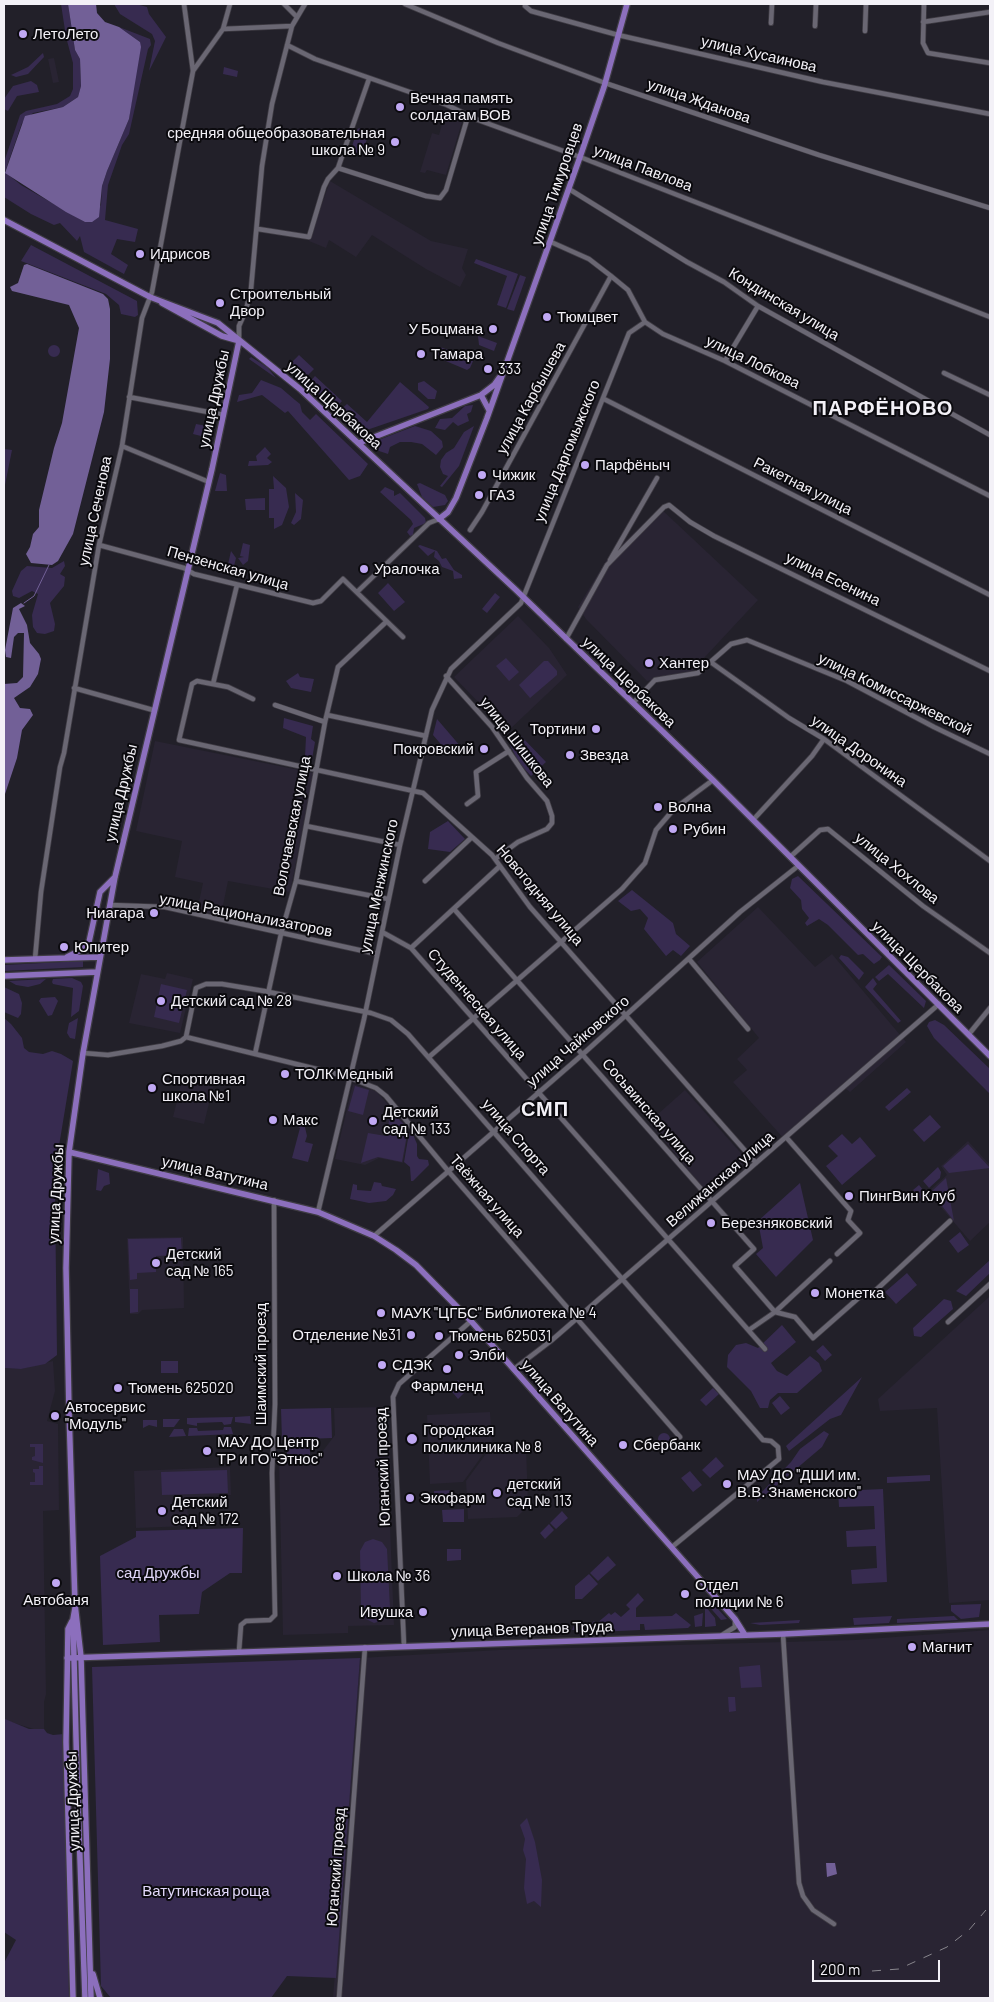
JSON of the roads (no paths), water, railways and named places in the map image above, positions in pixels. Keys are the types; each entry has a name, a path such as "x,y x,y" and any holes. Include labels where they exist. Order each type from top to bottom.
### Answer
{"main road":[{"name":"улица Тимуровцев","path":"439,519 448,512 456,498 551,242 605,83 627,4"},
{"name":"улица Щербакова","path":"4,220 222,336 238,341"},
{"name":"улица Щербакова","path":"158,301 173,304 218,323 238,341 261,356 293,383 633,702 990,1056"},
{"name":"улица Дружбы","path":"90,1998 66,1268 66,1197 69,1152 83,1052 115,877 153,710 209,482 238,341"},
{"name":"улица Тимуровцев","path":"359,443 481,395 494,385 504,370"},
{"path":"481,395 489,411"},
{"path":"67,957 83,949 89,942 100,892 115,877"},
{"path":"4,960 99,957"},
{"path":"4,976 97,972"},
{"name":"улица Ватутина","path":"69,1152 318,1212 374,1236 416,1265 471,1321 514,1369 735,1619 745,1635"},
{"name":"улица Дружбы","path":"76,1604 73,1619 78,1657 86,1998"},
{"path":"73,1619 68,1629 66,1742 73,1998"},
{"name":"улица Ветеранов Труда","path":"67,1658 783,1634 990,1624"},
{"path":"89,1947 94,1985 100,1998"}],"street":[{"name":"улица Сеченова","path":"35,959 41,892 60,767 64,753 99,545 122,446 142,318 150,297 193,71 184,4"},
{"name":"улица Сеченова","path":"193,71 223,29 230,4"},
{"path":"284,4 296,16"},
{"name":"улица Дружбы","path":"238,341 239,326 250,299 258,229 262,166 272,104 292,26 296,16 305,4"},
{"name":"улица Жданова","path":"405,4 500,44 605,83 819,155 990,208"},
{"path":"772,4 772,23"},
{"path":"815,26 816,4"},
{"path":"865,31 866,4"},
{"path":"924,4 923,43 928,53 990,63"},
{"name":"улица Хусаинова","path":"525,6 531,11 618,35 823,82 990,114"},
{"path":"923,22 990,12"},
{"path":"223,29 292,26"},
{"name":"улица Павлова","path":"287,45 315,59 446,105 468,116 580,156 990,317"},
{"path":"258,229 309,237 324,187 328,179 338,168 369,79"},
{"path":"338,168 426,196 440,198 446,190 468,116"},
{"name":"Кондинская улица","path":"569,189 687,262 724,282 758,306 990,435"},
{"name":"улица Лобкова","path":"551,242 589,259 611,276 628,290 645,322 663,334 725,361 990,496"},
{"name":"улица Карбышева","path":"470,530 491,496 611,276"},
{"path":"725,361 758,306"},
{"name":"улица Даргомыжского","path":"522,597 551,522 604,399 629,333 645,322"},
{"path":"944,372 990,395"},
{"path":"129,397 224,415"},
{"name":"Ракетная улица","path":"604,399 990,596"},
{"path":"122,446 209,482"},
{"path":"566,639 657,478"},
{"name":"улица Есенина","path":"607,565 664,507 669,506 690,522 714,536 990,671"},
{"path":"403,637 357,592 429,523 439,519"},
{"name":"Пензенская улица","path":"99,545 184,568 187,572 313,602 321,602 343,579 357,592"},
{"path":"237,585 213,684 228,688 253,699"},
{"name":"улица Менжинского","path":"318,1212 365,1012 388,899 432,710 446,676 463,657 516,610 522,597"},
{"name":"Волочаевская улица","path":"255,1054 281,934 296,881 324,722 338,666 386,622"},
{"name":"улица Комиссаржевской","path":"633,702 655,680 698,673 712,663 731,644 747,640 847,681 990,754"},
{"name":"улица Доронина","path":"712,663 789,718 824,739 990,861"},
{"name":"улица Шишкова","path":"446,676 492,727 526,778 547,802 552,816 552,822 547,829 518,842 495,860"},
{"name":"Новогодняя улица","path":"213,684 197,681 192,684 179,740 423,793 495,860 530,908 627,1015 756,1163"},
{"path":"74,688 102,694 153,710"},
{"path":"275,705 324,722"},
{"path":"327,714 426,736"},
{"path":"753,820 812,756 824,739"},
{"path":"467,804 478,796 476,772 509,751"},
{"path":"429,1057 622,889 646,863 656,830 671,813 713,780"},
{"path":"306,826 400,845"},
{"name":"улица Хохлова","path":"790,857 820,830 828,829 923,906 990,953"},
{"path":"424,881 472,837"},
{"path":"411,948 500,866"},
{"name":"улица Чайковского","path":"374,1236 583,1054 755,899 798,866"},
{"path":"296,881 388,899"},
{"name":"улица Рационализаторов","path":"110,905 165,908 377,954"},
{"name":"Сосьвинская улица","path":"454,909 754,1249 735,1266 775,1312 795,1317 813,1338 863,1294 875,1291 950,1221"},
{"name":"Студенческая улица","path":"382,932 411,948 765,1349"},
{"path":"689,959 748,1030"},
{"name":"улица Спорта","path":"186,1037 196,988 206,984 222,984 382,1016 397,1024 429,1057 623,1277 763,1440 768,1440 776,1445 779,1459 672,1547"},
{"name":"Велижанская улица","path":"514,1369 552,1340 623,1277 669,1240 939,1004"},
{"path":"969,1034 990,1008"},
{"path":"83,1052 108,1055 162,1046 181,1041 186,1037"},
{"name":"Таёжная улица","path":"186,1037 350,1078 376,1088 386,1096 449,1172 680,1437"},
{"path":"786,1137 851,1211 848,1220 860,1233 837,1254"},
{"name":"Шаимский проезд","path":"239,1651 241,1625 246,1621 270,1620 275,1615 272,1473 275,1404 274,1200"},
{"path":"749,1330 775,1312 830,1261"},
{"path":"948,1322 990,1284"},
{"name":"Юганский проезд","path":"404,1646 393,1397 399,1384 471,1321"},
{"path":"719,1636 735,1627 735,1619"},
{"path":"783,1634 799,1883 803,1896 813,1910 834,1924"},
{"name":"Юганский проезд","path":"339,1998 365,1647"}],"waterway":[{"path":"24,603 34,596 49,565"}],"railway":[{"path":"872,1971 899,1969 947,1947 969,1930 986,1910"}],"place":[{"name":"ЛетоЛето","path":"23,34"},
{"name":"Вечная память солдатам ВОВ","path":"400,107"},
{"name":"средняя общеобразовательная школа № 9","path":"395,142"},
{"name":"Идрисов","path":"140,254"},
{"name":"Строительный Двор","path":"220,303"},
{"name":"Тюмцвет","path":"547,317"},
{"name":"У Боцмана","path":"493,329"},
{"name":"Тамара","path":"421,354"},
{"name":"333","path":"488,369"},
{"name":"Парфёныч","path":"585,465"},
{"name":"Чижик","path":"482,475"},
{"name":"ГАЗ","path":"479,495"},
{"name":"Уралочка","path":"364,569"},
{"name":"Хантер","path":"649,663"},
{"name":"Тортини","path":"596,729"},
{"name":"Покровский","path":"484,749"},
{"name":"Звезда","path":"570,755"},
{"name":"Волна","path":"658,807"},
{"name":"Рубин","path":"673,829"},
{"name":"Ниагара","path":"154,913"},
{"name":"Юпитер","path":"64,947"},
{"name":"Детский сад № 28","path":"161,1001"},
{"name":"ТОЛК Медный","path":"285,1074"},
{"name":"Спортивная школа №1","path":"152,1088"},
{"name":"Макс","path":"273,1120"},
{"name":"Детский сад № 133","path":"373,1121"},
{"name":"ПингВин Клуб","path":"849,1196"},
{"name":"Березняковский","path":"711,1223"},
{"name":"Детский сад № 165","path":"156,1263"},
{"name":"Монетка","path":"815,1293"},
{"name":"МАУК \"ЦГБС\" Библиотека № 4","path":"381,1313"},
{"name":"Отделение №31","path":"411,1335"},
{"name":"Тюмень 625031","path":"439,1336"},
{"name":"Элби","path":"459,1355"},
{"name":"СДЭК","path":"382,1365"},
{"name":"Фармленд","path":"447,1369"},
{"name":"Тюмень 625020","path":"118,1388"},
{"name":"Автосервис \"Модуль\"","path":"55,1416"},
{"name":"Городская поликлиника № 8","path":"412,1439"},
{"name":"Сбербанк","path":"623,1445"},
{"name":"МАУ ДО Центр ТР и ГО \"Этнос\"","path":"207,1451"},
{"name":"МАУ ДО \"ДШИ им. В.В. Знаменского\"","path":"727,1484"},
{"name":"детский сад № 113","path":"497,1493"},
{"name":"Экофарм","path":"410,1498"},
{"name":"Детский сад № 172","path":"162,1511"},
{"name":"Школа № 36","path":"337,1576"},
{"name":"Автобаня","path":"56,1583"},
{"name":"Отдел полиции № 6","path":"685,1594"},
{"name":"Ивушка","path":"423,1612"},
{"name":"Магнит","path":"912,1647"}],"district":[{"name":"ПАРФЁНОВО","path":"883,408"},
{"name":"СМП","path":"545,1109"}],"park label":[{"name":"сад Дружбы","path":"158,1573"},
{"name":"Ватутинская роща","path":"206,1891"}]}
